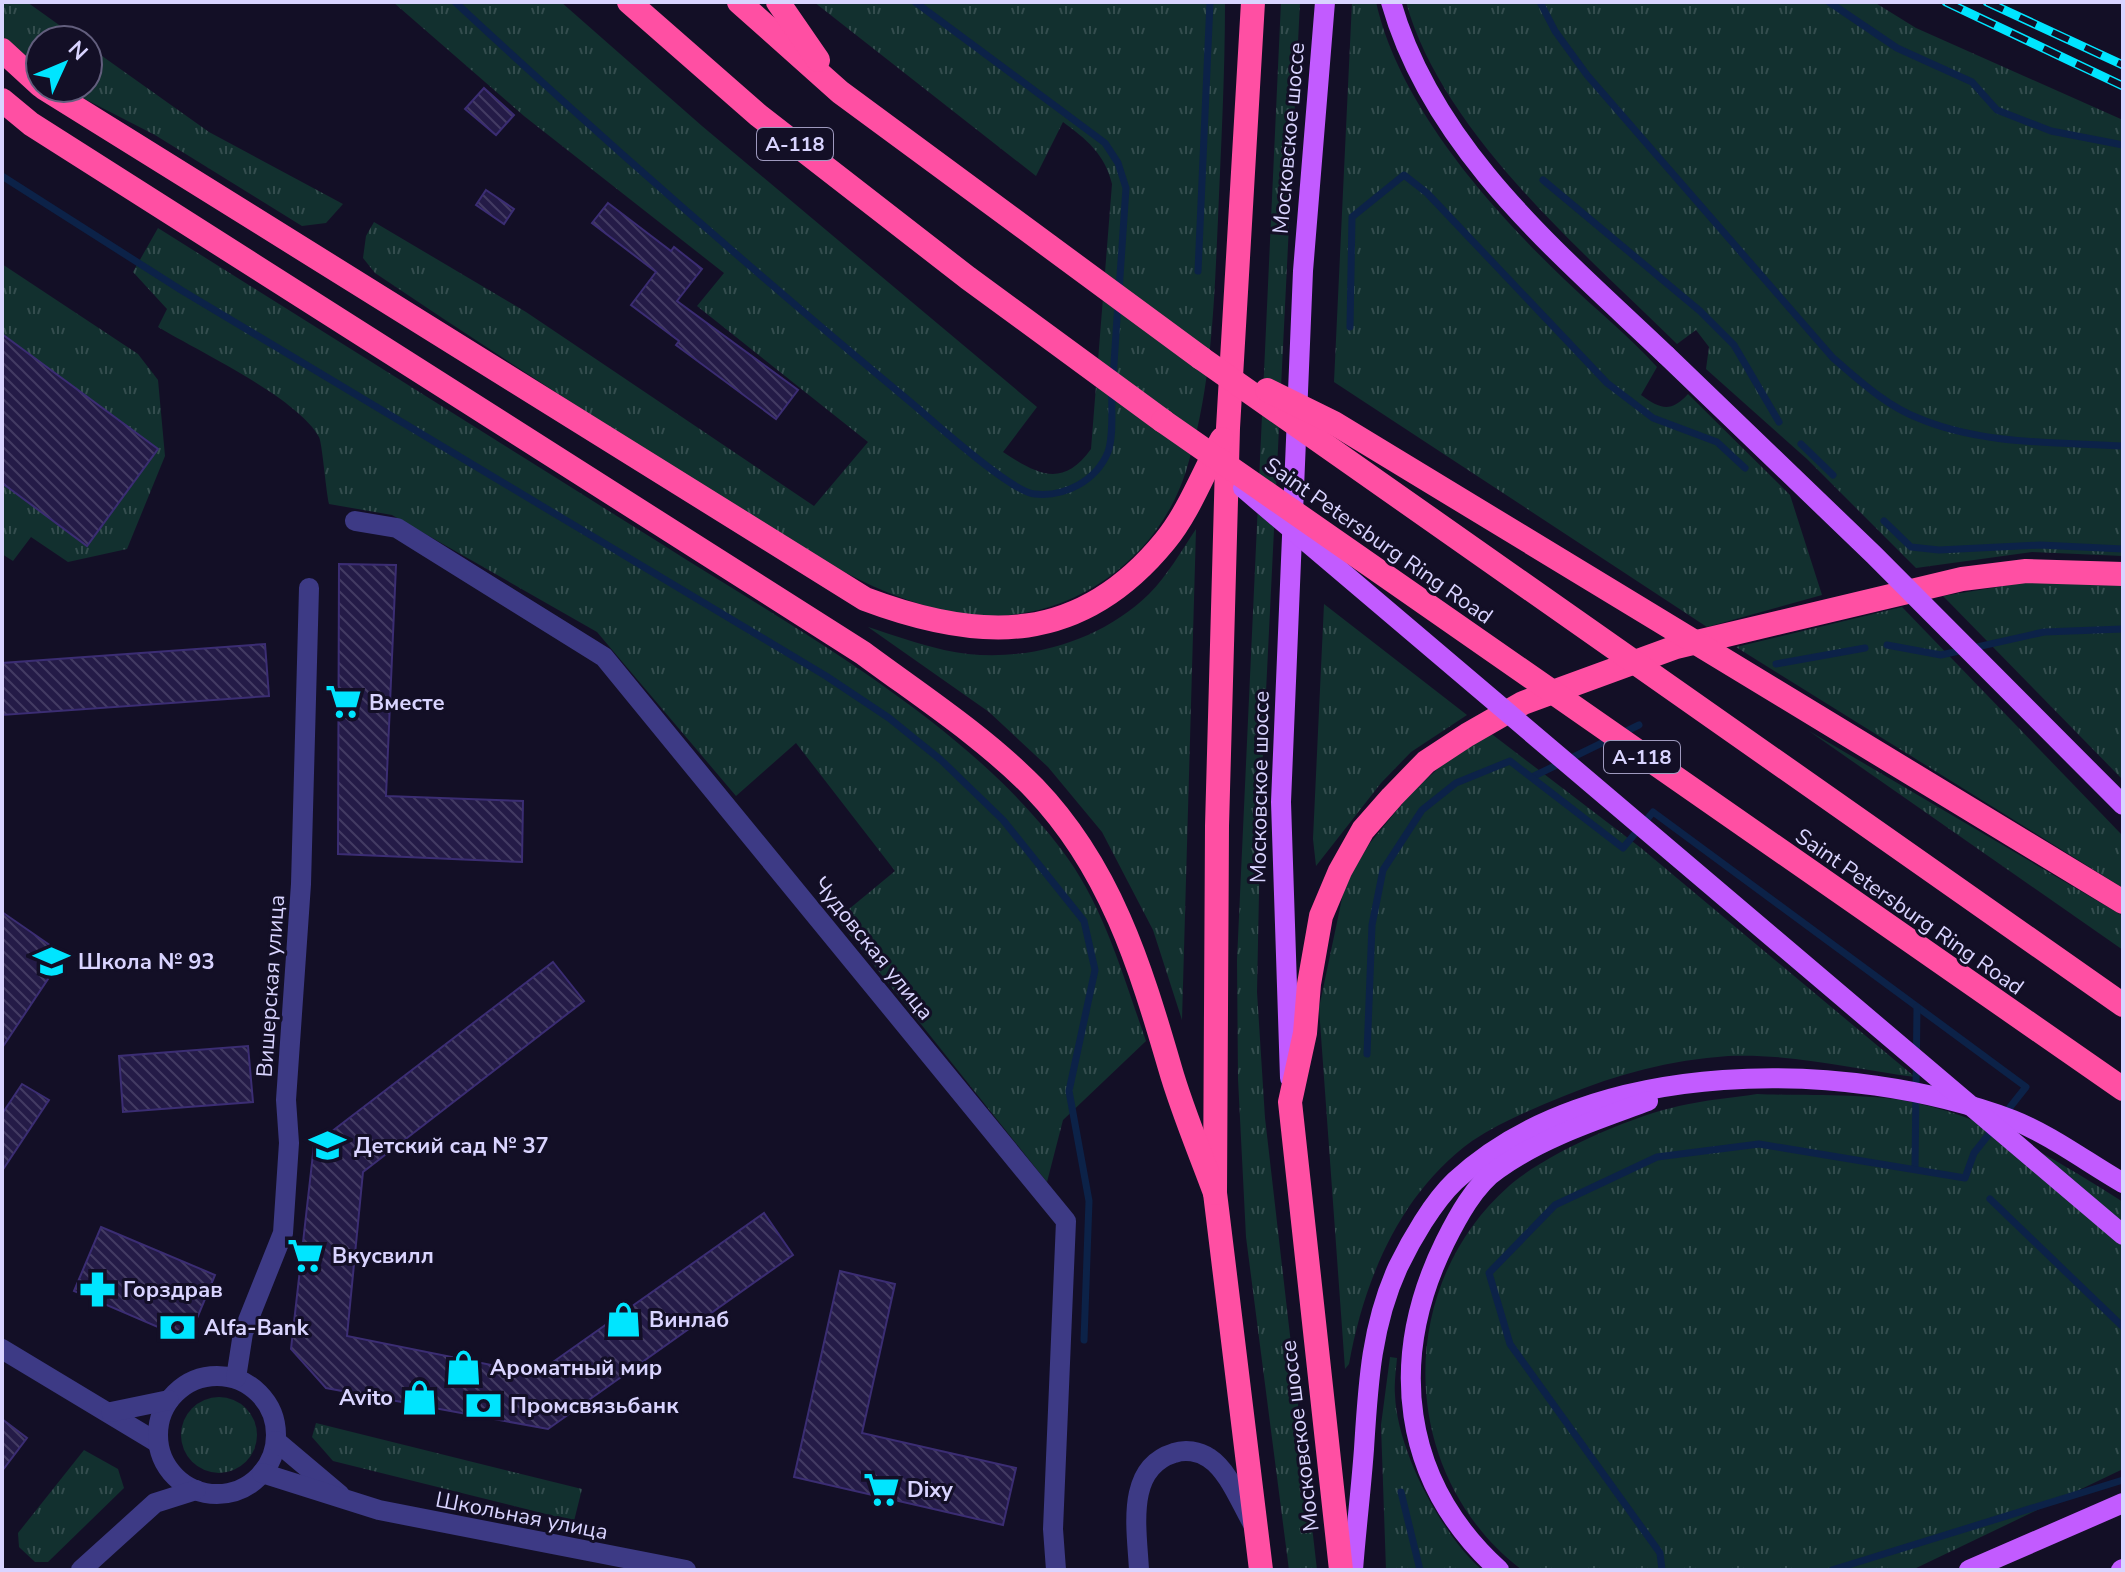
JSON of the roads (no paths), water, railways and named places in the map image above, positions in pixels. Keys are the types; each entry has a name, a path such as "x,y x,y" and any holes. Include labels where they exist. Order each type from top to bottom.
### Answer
{"highway":[{"name":"Saint Petersburg Ring Road","path":"629,2 758,115 968,278 1163,421 2123,1089"},
{"name":"Saint Petersburg Ring Road","path":"739,2 840,92 1057,254 2123,1005"},
{"path":"778,2 840,92"},
{"name":"Московское шоссе","path":"1253,2 1228,428 1217,826 1215,1193 1261,1570"},
{"path":"2,50 24,70"},
{"path":"2,100 31,124 863,653 981,739 1035,789 1076,839 1105,885 1149,989 1171,1071 1215,1193"},
{"path":"71,104 865,599 915,618 957,626 1036,627 1087,608 1123,581 1166,540 1228,428"},
{"path":"1201,358 1334,423 2123,902"},
{"path":"1290,1102 1305,1033 1309,984 1321,916 1340,871 1363,830 1392,797 1426,762 1467,735 1523,703 1676,647 1962,579 2026,571 2123,574"},
{"name":"Московское шоссе","path":"1290,1102 1341,1570"}],"main road":[{"name":"Московское шоссе","path":"1290,1102 1281,802 1303,271 1325,2"},
{"path":"1391,2 1399,31 1459,141 1533,228 1874,555 2123,805"},
{"path":"1163,421 2123,1235"},
{"path":"1353,1570 1366,1393 1375,1331 1399,1266 1452,1184 1508,1140 1596,1100 1694,1084 1756,1077 1860,1083 1929,1097 2014,1121 2123,1183"},
{"path":"1499,1570 1453,1518 1432,1477 1414,1426 1409,1404 1413,1339 1427,1279 1453,1226 1496,1170 1568,1131 1694,1084"},
{"path":"1969,1570 2123,1503"}],"street":[{"name":"Чудовская улица","path":"355,521 397,528 604,657 1066,1221 1053,1529 1056,1570"},
{"name":"Вишерская улица","path":"236,1378 243,1333 283,1233 289,1143 286,1100 301,884 309,588"},
{"path":"2,1349 158,1443"},
{"path":"205,1377 236,1378 259,1393 269,1407 276,1441 262,1473 236,1491 209,1493 196,1490 180,1480 167,1466 158,1443 162,1413 179,1389 205,1377"},
{"path":"111,1412 169,1400"},
{"name":"Школьная улица","path":"276,1441 350,1502"},
{"path":"1139,1570 1137,1504 1144,1472 1158,1458 1179,1451 1195,1452 1210,1458 1254,1525"},
{"path":"155,1503 167,1466"},
{"name":"Школьная улица","path":"262,1473 350,1502 468,1530 686,1570"},
{"path":"81,1570 155,1503 196,1490"}],"waterway":[{"path":"455,2 740,257 955,441 1024,491 1046,494 1068,490 1096,471 1110,445 1112,391"},
{"path":"915,2 1105,143 1118,163 1126,188 1119,291"},
{"path":"1198,271 1210,2"},
{"path":"1540,2 1555,31 1587,75 1833,358 1873,391 1918,418 1967,433 2019,441 2123,446"},
{"path":"1829,2 1897,48 1972,82 1997,110 2051,131 2123,145"},
{"path":"1350,327 1352,217 1404,175 1427,193 1607,383 1653,418 1717,442 1745,468"},
{"path":"2,176 181,290 826,676 889,718 941,760 1003,820 1084,921 1095,970 1069,1091 1089,1201 1084,1340"},
{"path":"1543,180 1700,311 1734,345 1779,422"},
{"path":"1113,379 1118,303"},
{"path":"1801,444 1833,475"},
{"path":"1884,521 1911,547 1939,550 2040,545 2123,549"},
{"path":"1887,645 1941,655 2044,632 2123,629"},
{"path":"1776,664 1865,648"},
{"path":"1532,777 1639,725"},
{"path":"1367,1054 1372,925 1383,870 1422,810 1456,783 1510,761 1623,848 1653,812 2026,1087 2003,1116"},
{"path":"1915,1169 1917,1007"},
{"path":"1662,1570 1660,1553 1510,1344 1489,1273 1555,1205 1657,1157 1759,1144 1965,1178 1974,1153 1993,1129"},
{"path":"1990,1199 2123,1327"},
{"path":"1832,1570 2123,1480"},
{"path":"1401,1492 1420,1570"}],"railway":[{"path":"1946,2 2123,86"},
{"path":"1987,2 2123,65"}],"place":[{"name":"Вместе","path":"343,702"},
{"name":"Школа № 93","path":"52,961"},
{"name":"Детский сад № 37","path":"328,1145"},
{"name":"Вкусвилл","path":"306,1255"},
{"name":"Горздрав","path":"97,1289"},
{"name":"Винлаб","path":"623,1319"},
{"name":"Alfa-Bank","path":"178,1327"},
{"name":"Ароматный мир","path":"464,1367"},
{"name":"Avito","path":"419,1397"},
{"name":"Промсвязьбанк","path":"484,1405"},
{"name":"Dixy","path":"881,1489"}]}
